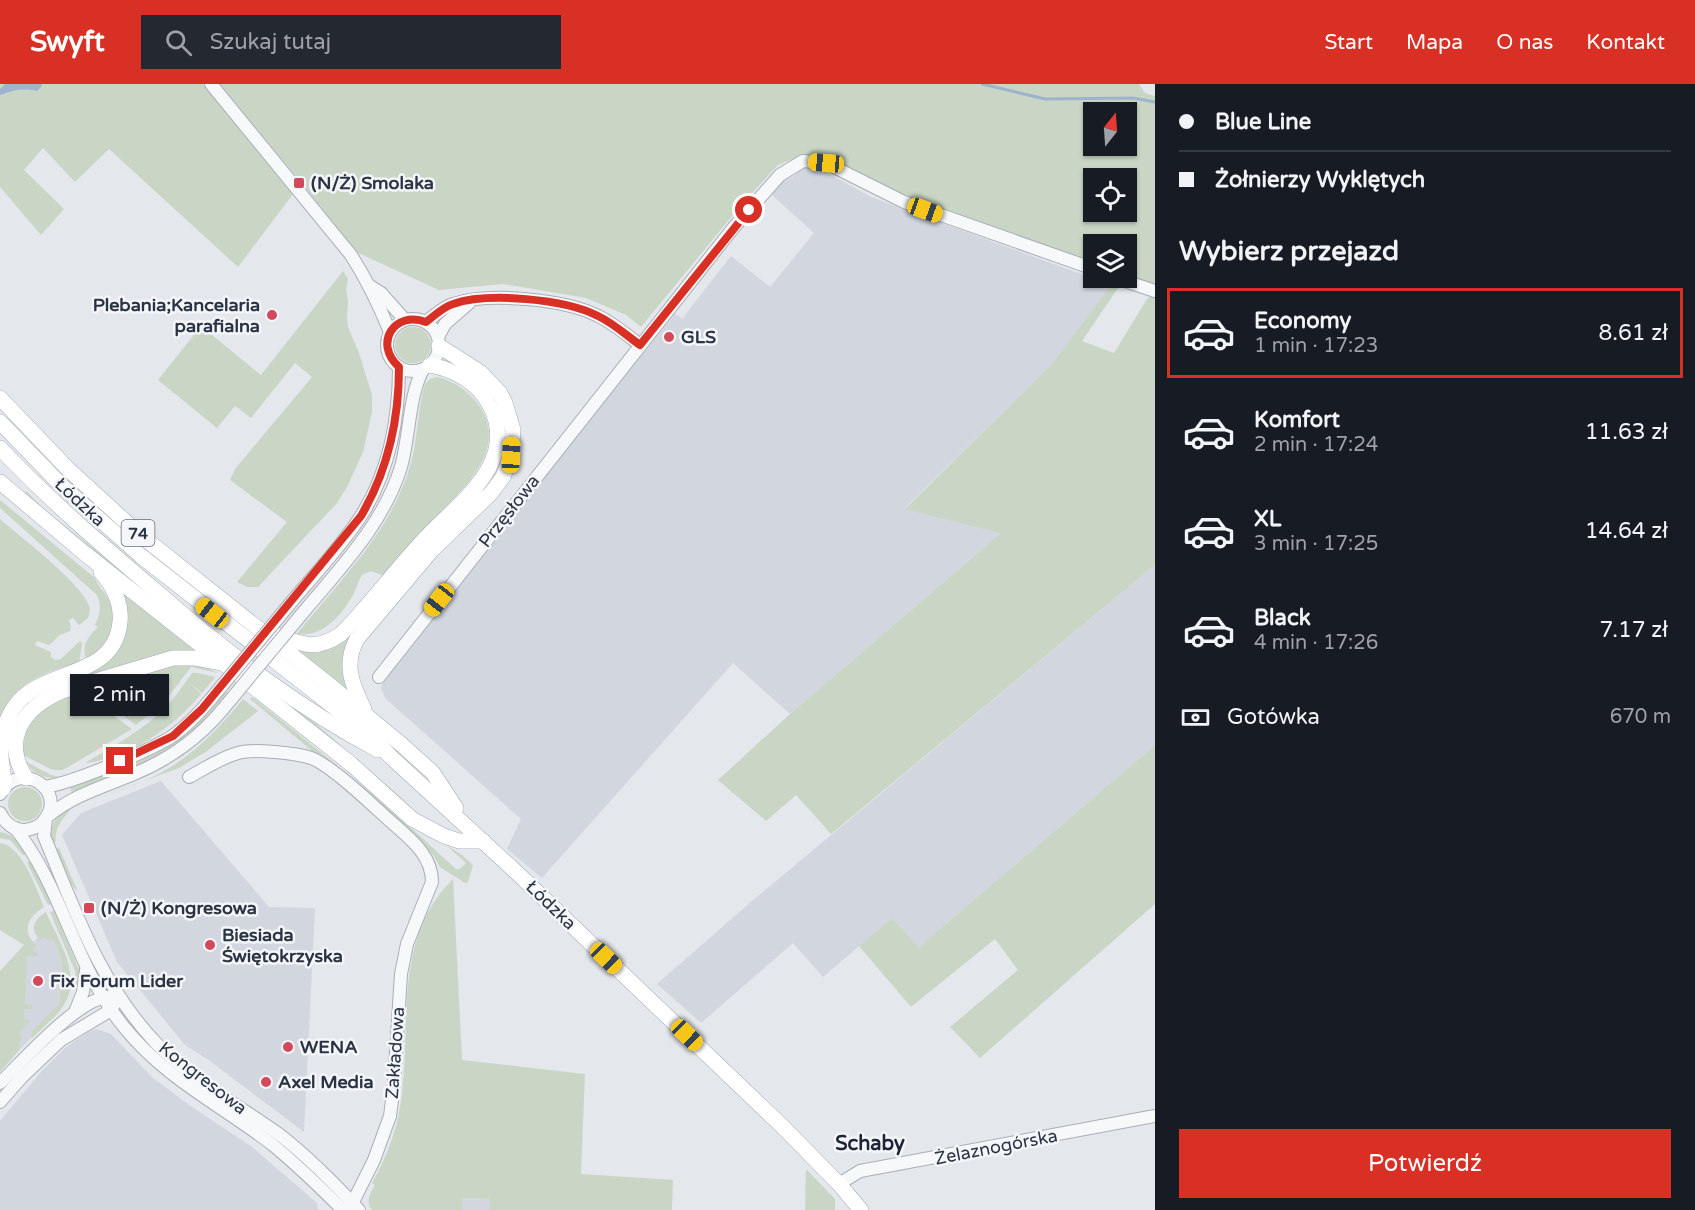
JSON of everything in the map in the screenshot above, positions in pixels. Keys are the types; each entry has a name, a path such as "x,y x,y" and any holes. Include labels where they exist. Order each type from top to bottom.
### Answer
{"main road":[{"path":"404,572 432,550 491,493 503,477 511,455 513,430 500,393 480,372 439,342"},
{"path":"427,367 447,369 482,394 495,416 496,447 490,468 474,490 430,532 404,572 384,596 352,648 349,674 366,714 433,773 467,826"},
{"name":"74","path":"0,398 46,448 94,494 173,562 366,714"},
{"name":"Łódzka","path":"0,422 55,479 118,537 358,726 483,841 777,1121 839,1184 861,1210"},
{"name":"Łódzka","path":"0,448 77,524 196,626 314,713 343,732 391,757"},
{"path":"0,482 83,552 351,764 412,819 444,836 459,841 483,841"},
{"path":"26,778 20,770 15,754 17,732 27,715 59,684 100,659 117,637 121,615 119,604 106,579 83,552"},
{"path":"256,627 296,644 326,643 341,634 384,596"},
{"path":"1,792 1,741 9,716 18,702 31,690 107,677 173,658 194,658 225,663"}],"street":[{"path":"211,84 351,255 370,286 390,332"},
{"name":"Przęsłowa","path":"379,677 734,227 780,175 803,161 826,163 904,202 1083,265"},
{"path":"1137,285 1155,291"},
{"path":"370,286 381,293 405,320"},
{"path":"426,322 451,304 498,297 582,309 599,316 640,345"},
{"path":"9,827 32,829 59,807 87,792 139,772 166,758 190,742 223,709 358,546 389,498 404,455 415,388 438,353 445,324 474,299"},
{"path":"427,367 407,370 399,367 389,355 387,347 390,332 405,320 412,319 426,322 431,326 439,342"},
{"path":"1,792 15,779 34,779 44,787 65,782 137,754 173,736 212,699 352,528 376,489 387,459 392,435 399,386 399,367"},
{"name":"Zakładowa","path":"189,777 226,757 244,752 279,752 313,759 340,778 414,842 430,867 432,882 407,944 401,974 390,1116 375,1160 351,1208"},
{"name":"Kongresowa","path":"44,787 50,799 44,836 103,973 118,997 142,1028 167,1053 202,1081 287,1141 351,1208"},
{"name":"Kongresowa","path":"0,813 42,869 86,969 102,998 140,1046 165,1069 273,1145 351,1208"},
{"path":"75,1012 83,992 86,969"},
{"path":"0,1083 41,1041 75,1012 102,998 118,997"},
{"path":"0,1102 22,1077 61,1040 111,1010 118,997"},
{"name":"Żelaznogórska","path":"839,1184 860,1171 1155,1116"}],"shaded area":[{"path":"810,166 820,169 871,197 1083,275 1083,288 1109,288 1051,365 905,508 1002,532 790,714 733,663 542,878 507,849 521,819 385,698 381,688 387,673 675,314 682,319 731,256 770,287 814,233 770,193 778,184"},
{"path":"1155,565 1155,745 919,947 892,918 823,977 793,943 701,1023 657,984 752,901"},
{"path":"161,781 269,907 315,908 304,1132 210,1061 185,1045 117,962 62,835 81,813"},
{"path":"47,926 62,960 60,1003 63,1006 21,1048 19,1044 23,955"},
{"path":"96,1029 111,1034 152,1077 252,1147 317,1203 318,1210 0,1210 0,1121 41,1072 66,1047"},
{"path":"462,1198 490,1199 490,1210 462,1210"}],"green space":[{"path":"0,84 203,84 293,194 238,267 109,149 75,182 43,148 24,170 64,209 41,235 0,187"},
{"path":"218,84 1139,84 1145,93 1155,96 1155,286 1137,280 1137,234 1083,234 1083,260 906,198 801,156 778,165 742,204 641,327 626,315 586,298 503,284 439,290 356,252 306,188"},
{"path":"343,271 348,279 346,289 348,327 372,395 372,412 363,452 337,503 258,587 247,587 237,582 287,522 230,480 235,469 312,377 295,363 251,418 235,406 217,428 158,380 201,326 261,375"},
{"path":"1109,288 1118,288 1082,341 1114,353 1147,299 1151,296 1155,297 1155,565 831,834 796,795 766,821 718,780 790,714 1001,533 905,509 1051,365"},
{"path":"413,327 425,333 431,345 425,357 413,363 401,357 395,345 401,333"},
{"path":"446,357 497,398 507,435 502,463 492,482 356,632 349,691 298,650 315,650 470,501 502,427 443,361"},
{"path":"437,377 454,383 470,395 487,421 489,437 486,453 478,468 384,576 371,571 362,575 349,601 331,623 315,632 297,634 362,555 390,513 410,466 425,384"},
{"path":"26,491 46,511 314,722 413,808 194,634 24,494"},
{"path":"0,500 95,578 108,599 113,610 113,626 100,649 93,654 86,658 84,649 89,637 98,627 95,625 100,610 97,595 0,508"},
{"path":"0,519 65,575 86,600 90,609 88,618 79,625 73,618 69,620 70,631 60,635 49,645 37,641 35,645 51,652 51,657 55,660 61,659 80,641 82,644 79,663 54,670 32,680 13,695 0,717"},
{"path":"121,590 202,652 41,695 11,760 7,762 9,730 27,700 105,662"},
{"path":"176,663 203,666 218,673 191,667 165,701 136,725 101,699 97,688"},
{"path":"192,673 215,677 202,693 190,683 201,694 178,718 133,748 101,760 85,763 128,737 158,715"},
{"path":"89,691 93,701 132,729 63,770 53,770 23,755 28,727 34,717 52,704"},
{"path":"225,692 227,693 196,729 161,754 72,793 70,786 131,765 151,755 175,739"},
{"path":"252,697 385,804 456,869 460,869 466,863 446,845 462,855 473,865 468,882 465,883 440,867 433,855 415,837 250,699"},
{"path":"243,699 258,711 207,751 179,768 145,780 176,764 197,748"},
{"path":"1155,745 1155,904 980,1058 950,1027 1018,970 995,939 911,1007 859,946 892,918 919,947"},
{"path":"25,761 51,775 60,777 50,778 40,775"},
{"path":"25,787 37,792 42,804 37,816 25,821 13,816 8,804 13,792"},
{"path":"71,808 58,827 56,841 53,844 51,832 54,822"},
{"path":"0,832 13,837 27,854 23,855 10,840 0,838"},
{"path":"0,843 8,846 21,860 44,907 30,919 28,924 29,934 36,945 32,950 38,954 38,956 27,956 25,1004 32,1005 32,1009 24,1009 24,1020 31,1020 20,1032 21,1048 0,1072 0,971 24,945 0,930"},
{"path":"59,848 78,892 68,881 56,850"},
{"path":"30,860 39,873 52,904 48,905 27,863"},
{"path":"453,879 462,1060 585,1074 581,1174 673,1180 672,1210 490,1210 490,1199 462,1198 462,1210 372,1210 370,1207 370,1194 375,1185 372,1183 392,1139 401,1104 413,952 421,926 434,902"},
{"path":"54,911 80,972 79,988 76,986 75,971 50,912"},
{"path":"46,912 63,948 71,984 62,1008 32,1038 33,1030 60,1003 62,960 53,939 49,941 43,937 40,940 34,929 38,918"},
{"path":"806,1169 835,1199 835,1210 805,1210"}],"water":[{"path":"5,84 42,84 37,91 18,90 0,95 0,89"}],"waterway":[{"path":"982,84 1045,99 1133,98 1155,102"}],"place":[{"name":"(N/Ż) Smolaka","path":"299,183"},
{"name":"Plebania;Kancelaria parafialna","path":"272,315"},
{"name":"GLS","path":"669,337"},
{"name":"(N/Ż) Kongresowa","path":"89,908"},
{"name":"Biesiada Świętokrzyska","path":"210,945"},
{"name":"Fix Forum Lider","path":"38,981"},
{"name":"WENA","path":"288,1047"},
{"name":"Axel Media","path":"266,1082"}],"district":[{"name":"Schaby","path":"870,1143"}],"route":[{"path":"120,761 173,736 212,699 361,516 380,480 392,435 399,386 399,367 393,362 387,347 390,332 399,322 419,319 426,322 451,304 498,297 582,309 612,324 640,345 749,210"}]}
